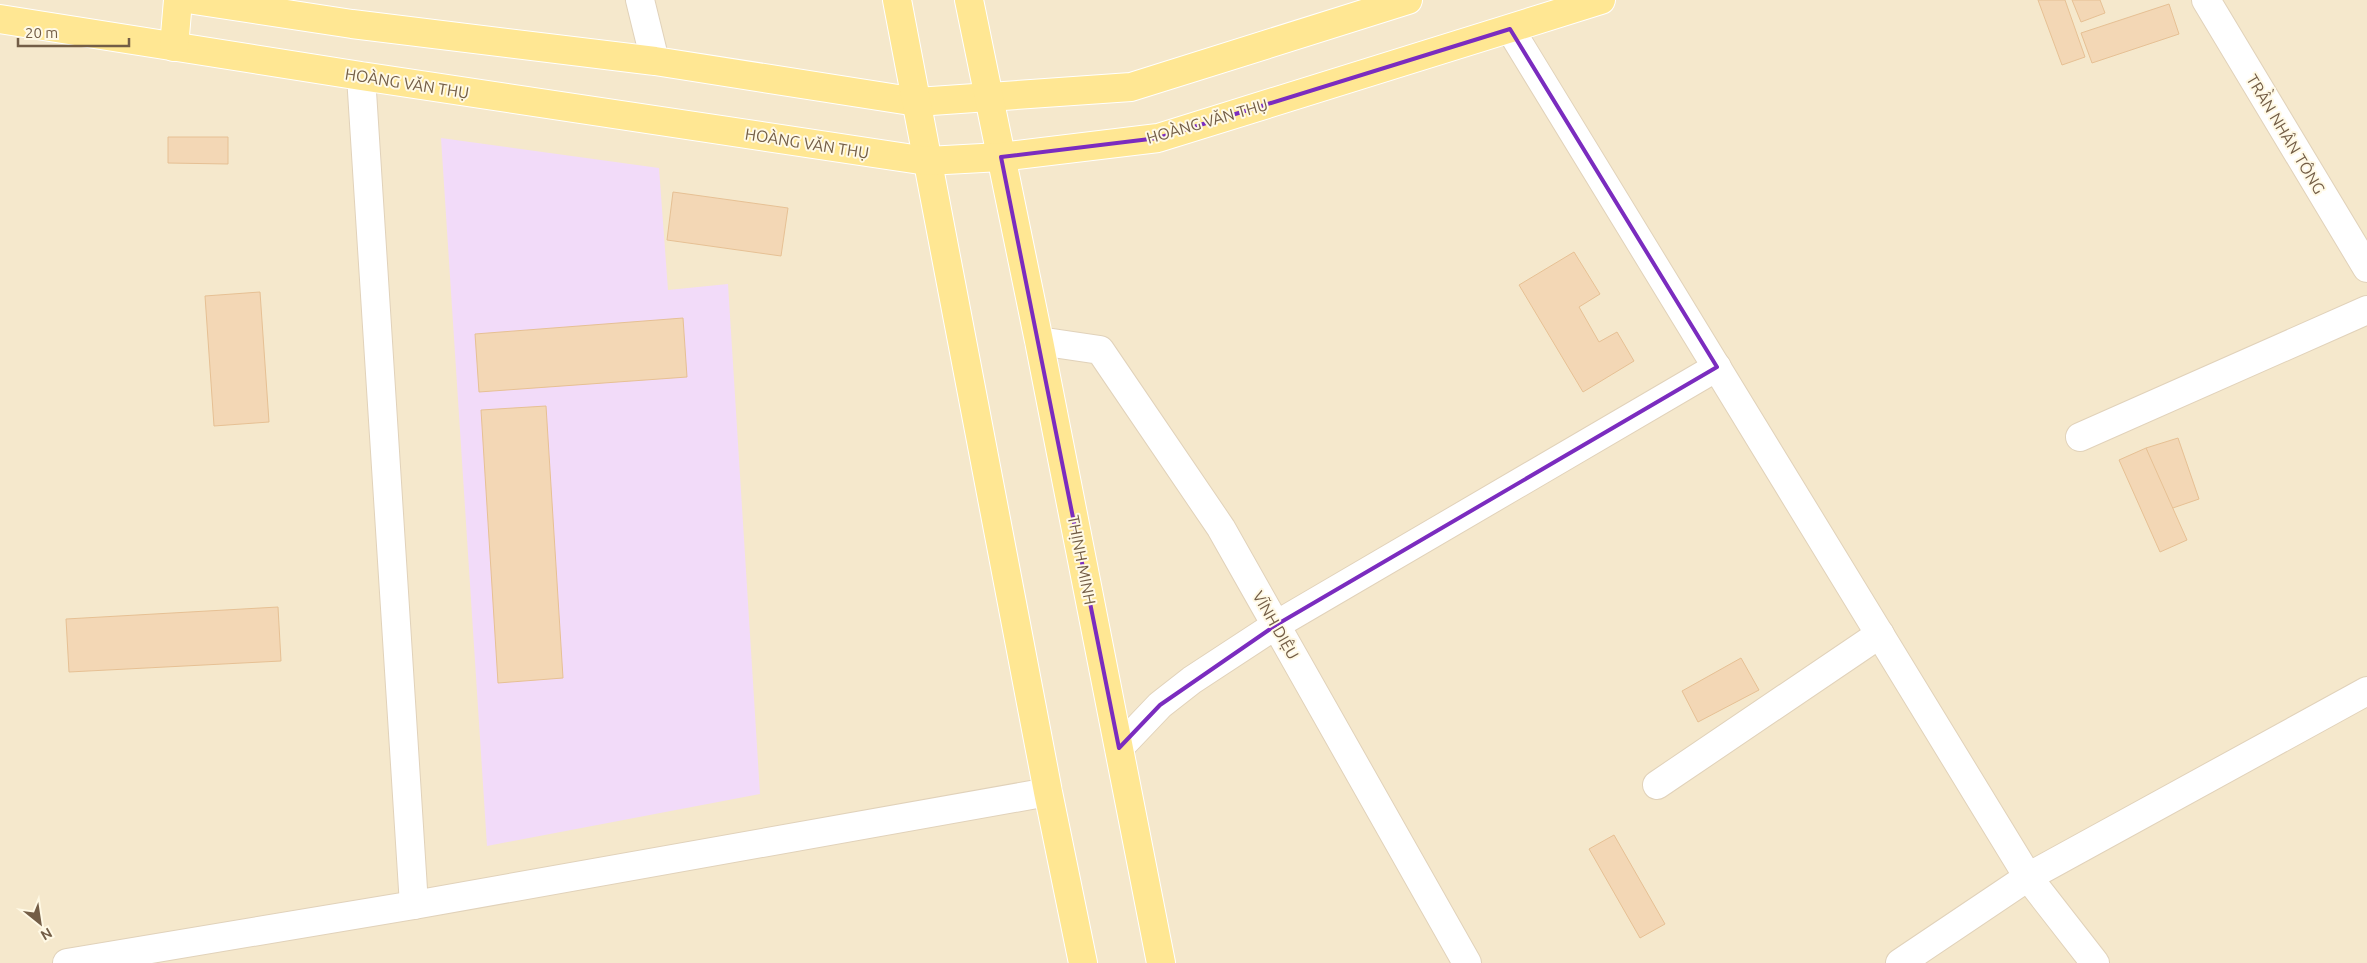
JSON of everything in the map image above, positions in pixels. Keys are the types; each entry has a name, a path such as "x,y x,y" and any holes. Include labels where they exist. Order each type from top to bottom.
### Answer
{"main road":[{"path":"174,47 178,0"},
{"path":"194,0 239,3 352,24 655,61 917,102 1131,88 1408,0"},
{"path":"897,0 1048,792 1083,963"},
{"name":"THỊNH MINH","path":"969,0 1039,340 1160,963"},
{"name":"HOÀNG VĂN THỤ","path":"0,19 361,76 928,161 1001,157 1158,138 1601,0"}],"street":[{"path":"640,0 655,61"},
{"name":"TRẦN NHÂN TÔNG","path":"2206,0 2367,268"},
{"path":"1510,29 2028,877 2095,963"},
{"path":"361,76 414,905"},
{"path":"2080,437 2367,310"},
{"name":"VĨNH DIỆU","path":"1039,340 1100,350 1221,528 1467,963"},
{"path":"1119,748 1160,704 1192,680 1276,625 1717,368"},
{"path":"1657,785 1880,634"},
{"path":"1900,963 2028,877 2367,691"},
{"path":"67,963 414,905 1048,792"}],"highlighted area":[{"path":"1510,29 1717,367 1276,625 1160,705 1119,748 1001,157 1158,138"}],"shaded area":[{"path":"0,0 2367,0 2367,963 0,963"},
{"path":"441,138 659,168 668,290 728,284 760,794 487,846"}],"building":[{"path":"2038,0 2065,0 2085,57 2062,65"},
{"path":"2072,0 2100,0 2105,13 2081,22"},
{"path":"2169,4 2179,34 2092,63 2081,33"},
{"path":"168,137 228,137 228,164 168,163"},
{"path":"673,192 788,208 781,256 667,240"},
{"path":"1574,252 1600,294 1579,307 1599,342 1617,332 1634,361 1583,392 1519,285"},
{"path":"260,292 269,422 214,426 205,296"},
{"path":"683,318 687,377 479,392 475,334"},
{"path":"546,406 563,678 498,683 481,410"},
{"path":"2178,438 2199,499 2167,510 2146,448"},
{"path":"2146,448 2187,540 2160,552 2119,460"},
{"path":"278,607 281,661 69,672 66,619"},
{"path":"1741,658 1759,690 1698,722 1682,691"},
{"path":"1614,835 1665,924 1640,938 1589,849"}]}
